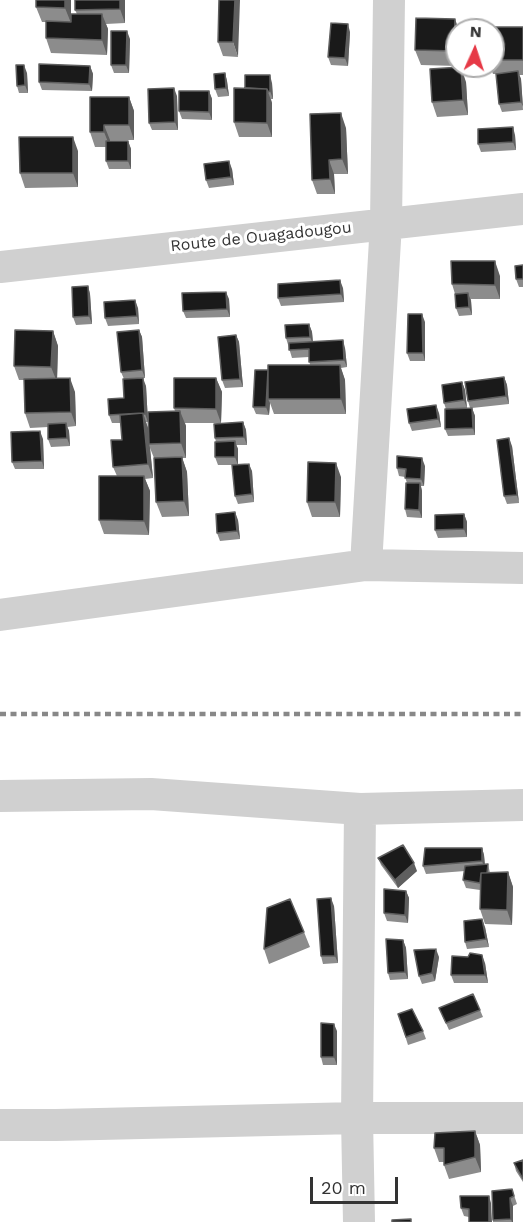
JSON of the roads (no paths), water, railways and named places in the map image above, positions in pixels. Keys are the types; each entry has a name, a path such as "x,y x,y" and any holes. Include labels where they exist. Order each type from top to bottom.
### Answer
{"street":[{"path":"366,565 386,223 388,0"},
{"name":"Route de Ouagadougou","path":"0,267 523,209"},
{"path":"0,615 366,565 523,568"},
{"path":"0,796 151,794 360,809 523,805"},
{"path":"359,1222 357,1118 360,809"},
{"path":"0,1125 357,1118 523,1118"}],"railway":[{"path":"0,714 523,714"}]}
